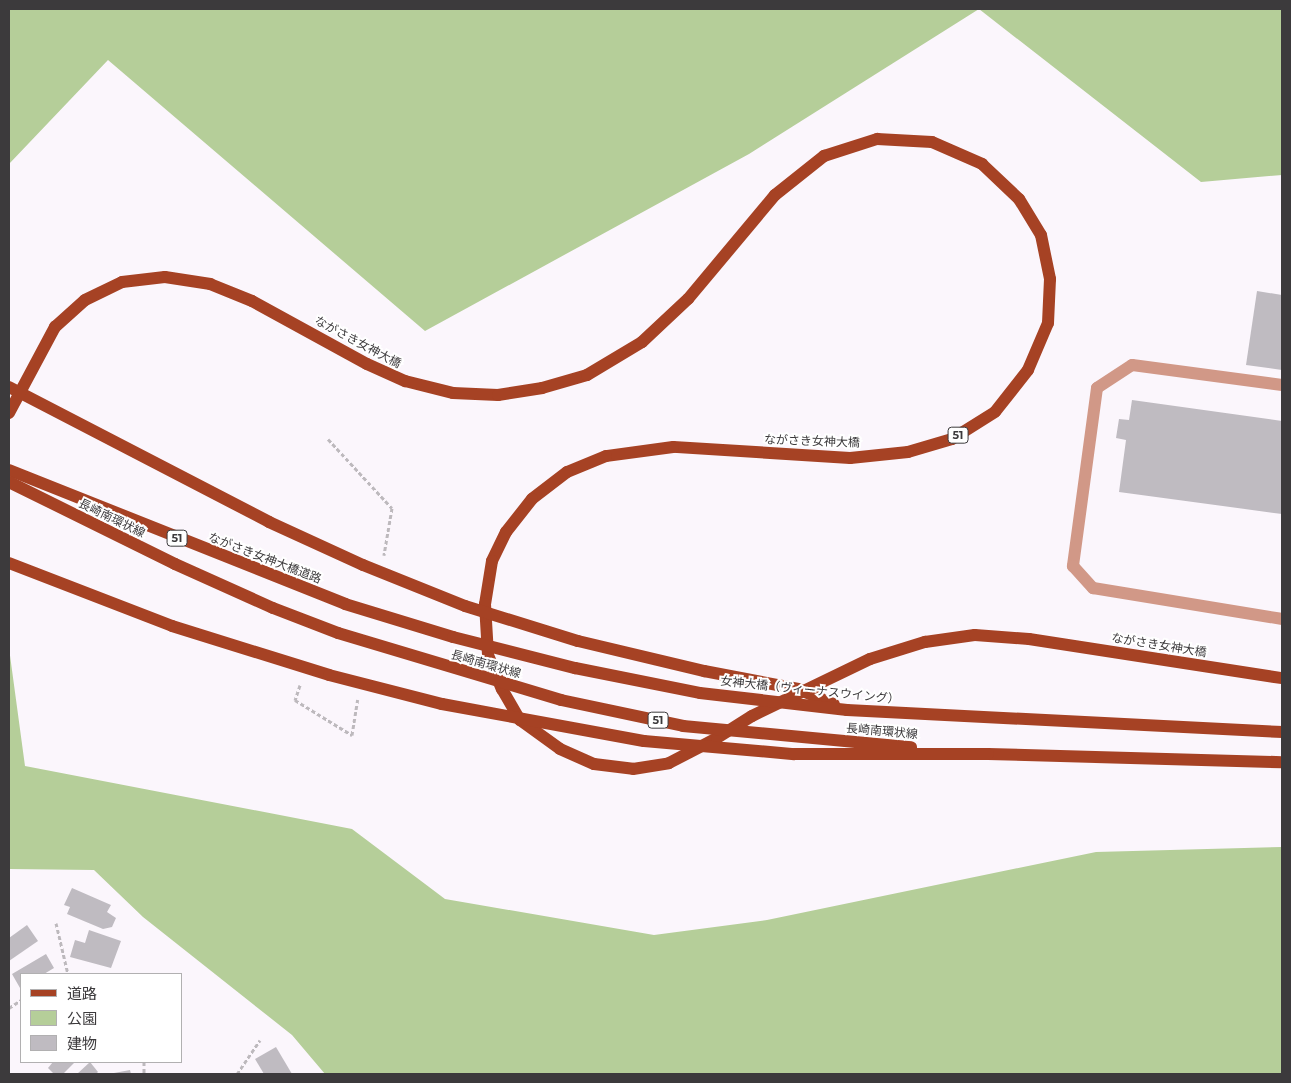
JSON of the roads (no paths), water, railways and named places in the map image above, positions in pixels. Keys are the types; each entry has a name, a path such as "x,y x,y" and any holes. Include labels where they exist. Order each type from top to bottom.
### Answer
{"main road":[{"name":"ながさき女神大橋","path":"9,413 14,390 55,327 85,300 122,282 165,276 210,284 252,301 367,364 404,382 453,393 498,395 542,388 588,375 642,342 688,299 775,196 824,156 877,139 932,142 982,164 1019,199 1041,236 1050,279 1048,323 1028,370 994,412 952,439 908,452 850,458 673,448 606,456 568,472 532,499 506,532 492,561 485,604 488,655 502,689 520,720 560,749 594,764 632,769 669,763 717,738 752,716 870,659 925,642 975,635 1029,639 1282,678"},
{"path":"14,390 269,522 364,566 465,606 578,641 704,671 798,689 847,710"},
{"name":"ながさき女神大橋道路","path":"9,470 346,604"},
{"name":"長崎南環状線","path":"9,482 175,564 273,608 338,633 561,700 683,726 988,754"},
{"path":"9,563 172,626 329,675 442,704 644,741 794,754 988,754"},
{"name":"女神大橋（ヴィーナスウイング）","path":"346,604 453,637 575,668 700,693 847,710 1282,732"},
{"name":"51","path":"988,754 1282,762"}],"lane":[{"path":"1282,385 1132,365 1097,388 1073,566 1093,588 1282,619"}]}
